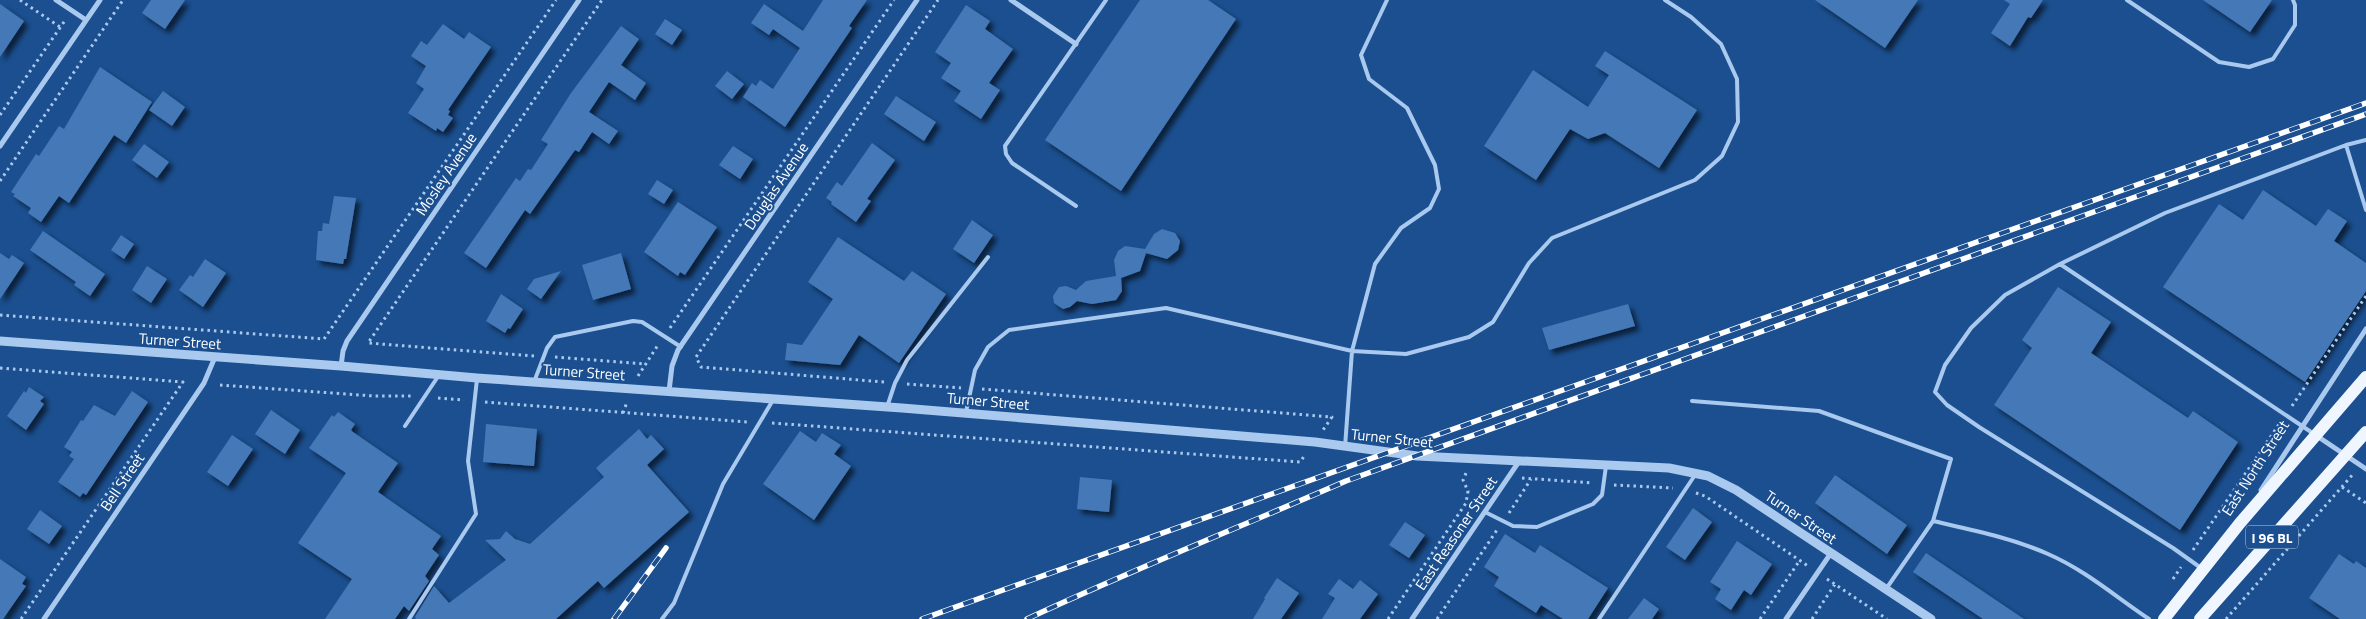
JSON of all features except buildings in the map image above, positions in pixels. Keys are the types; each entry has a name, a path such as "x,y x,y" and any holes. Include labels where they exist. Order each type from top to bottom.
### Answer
{"main road":[{"name":"I 96 BL","path":"2240,523 2366,377"},
{"name":"I 96 BL","path":"2200,619 2366,430"},
{"name":"East North Street","path":"2164,619 2240,523"}],"street":[{"path":"56,0 86,20"},
{"path":"0,146 100,0"},
{"name":"Mosley Avenue","path":"341,366 343,351 347,341 579,0"},
{"name":"Douglas Avenue","path":"669,391 672,366 681,347 918,0"},
{"path":"1011,0 1076,44"},
{"name":"East North Street","path":"2240,523 2366,329"},
{"name":"Turner Street","path":"0,341 965,413 1315,442 1388,453 1472,459 1669,468 1708,476 1736,490 1931,619"},
{"name":"Bell Street","path":"44,619 204,383 215,357"},
{"path":"2316,435 2363,468"},
{"name":"East Reasoner Street","path":"1412,619 1520,460"},
{"path":"1786,619 1831,553"}],"lane":[{"path":"1076,206 1012,163 1006,154 1005,146 1106,0"},
{"path":"1346,447 1352,351 1375,264 1401,228 1430,208 1439,190 1435,165 1407,108 1369,79 1361,56 1387,0"},
{"path":"965,413 975,370 988,347 1009,330 1166,308 1352,351 1406,354 1469,337 1493,322 1529,262 1552,238 1695,180 1722,156 1738,122 1737,79 1721,44 1691,17 1665,0"},
{"path":"2127,0 2219,62 2249,67 2273,59 2295,25 2295,5 2293,0"},
{"path":"2202,569 1979,427 1948,405 1935,392 1945,365 1971,328 2005,294 2060,264 2165,213 2346,145 2366,140"},
{"path":"2346,145 2366,210"},
{"path":"887,407 895,383 907,360 988,257"},
{"path":"2060,264 2316,435"},
{"path":"534,382 544,356 555,337 633,321 642,322 681,347"},
{"path":"405,426 439,375"},
{"path":"409,619 476,514 468,461 477,378"},
{"path":"662,619 674,603 723,484 773,400"},
{"path":"1692,401 1819,411 1951,459 1933,521 1886,589"},
{"path":"1485,512 1513,526 1538,527 1593,504 1602,495 1607,464"},
{"path":"1600,619 1697,473"},
{"path":"1933,521 1988,534 2048,554 2085,574 2149,619"}],"path":[{"path":"20,0 60,27"},
{"path":"0,181 123,0"},
{"path":"0,315 324,339 556,0"},
{"path":"602,0 368,344 645,364"},
{"path":"623,413 632,389 645,364 894,0"},
{"path":"220,385 374,396 425,397 623,413 795,423 1300,462 1332,417 701,367 696,357 938,0"},
{"path":"0,115 72,10"},
{"path":"2171,582 2366,296"},
{"path":"0,368 183,382 22,619"},
{"path":"1388,619 1466,503 1468,491 1463,480 1472,459"},
{"path":"2226,619 2342,487 2363,468"},
{"path":"1509,477 1685,489 1705,496 1887,619"},
{"path":"1437,619 1531,479"},
{"path":"2342,487 2366,503"},
{"path":"1760,619 1800,560"},
{"path":"1812,619 1835,584"}],"railway":[{"path":"922,619 2366,103"},
{"path":"1027,619 1346,481 2366,114"},
{"path":"614,619 666,548"}]}
